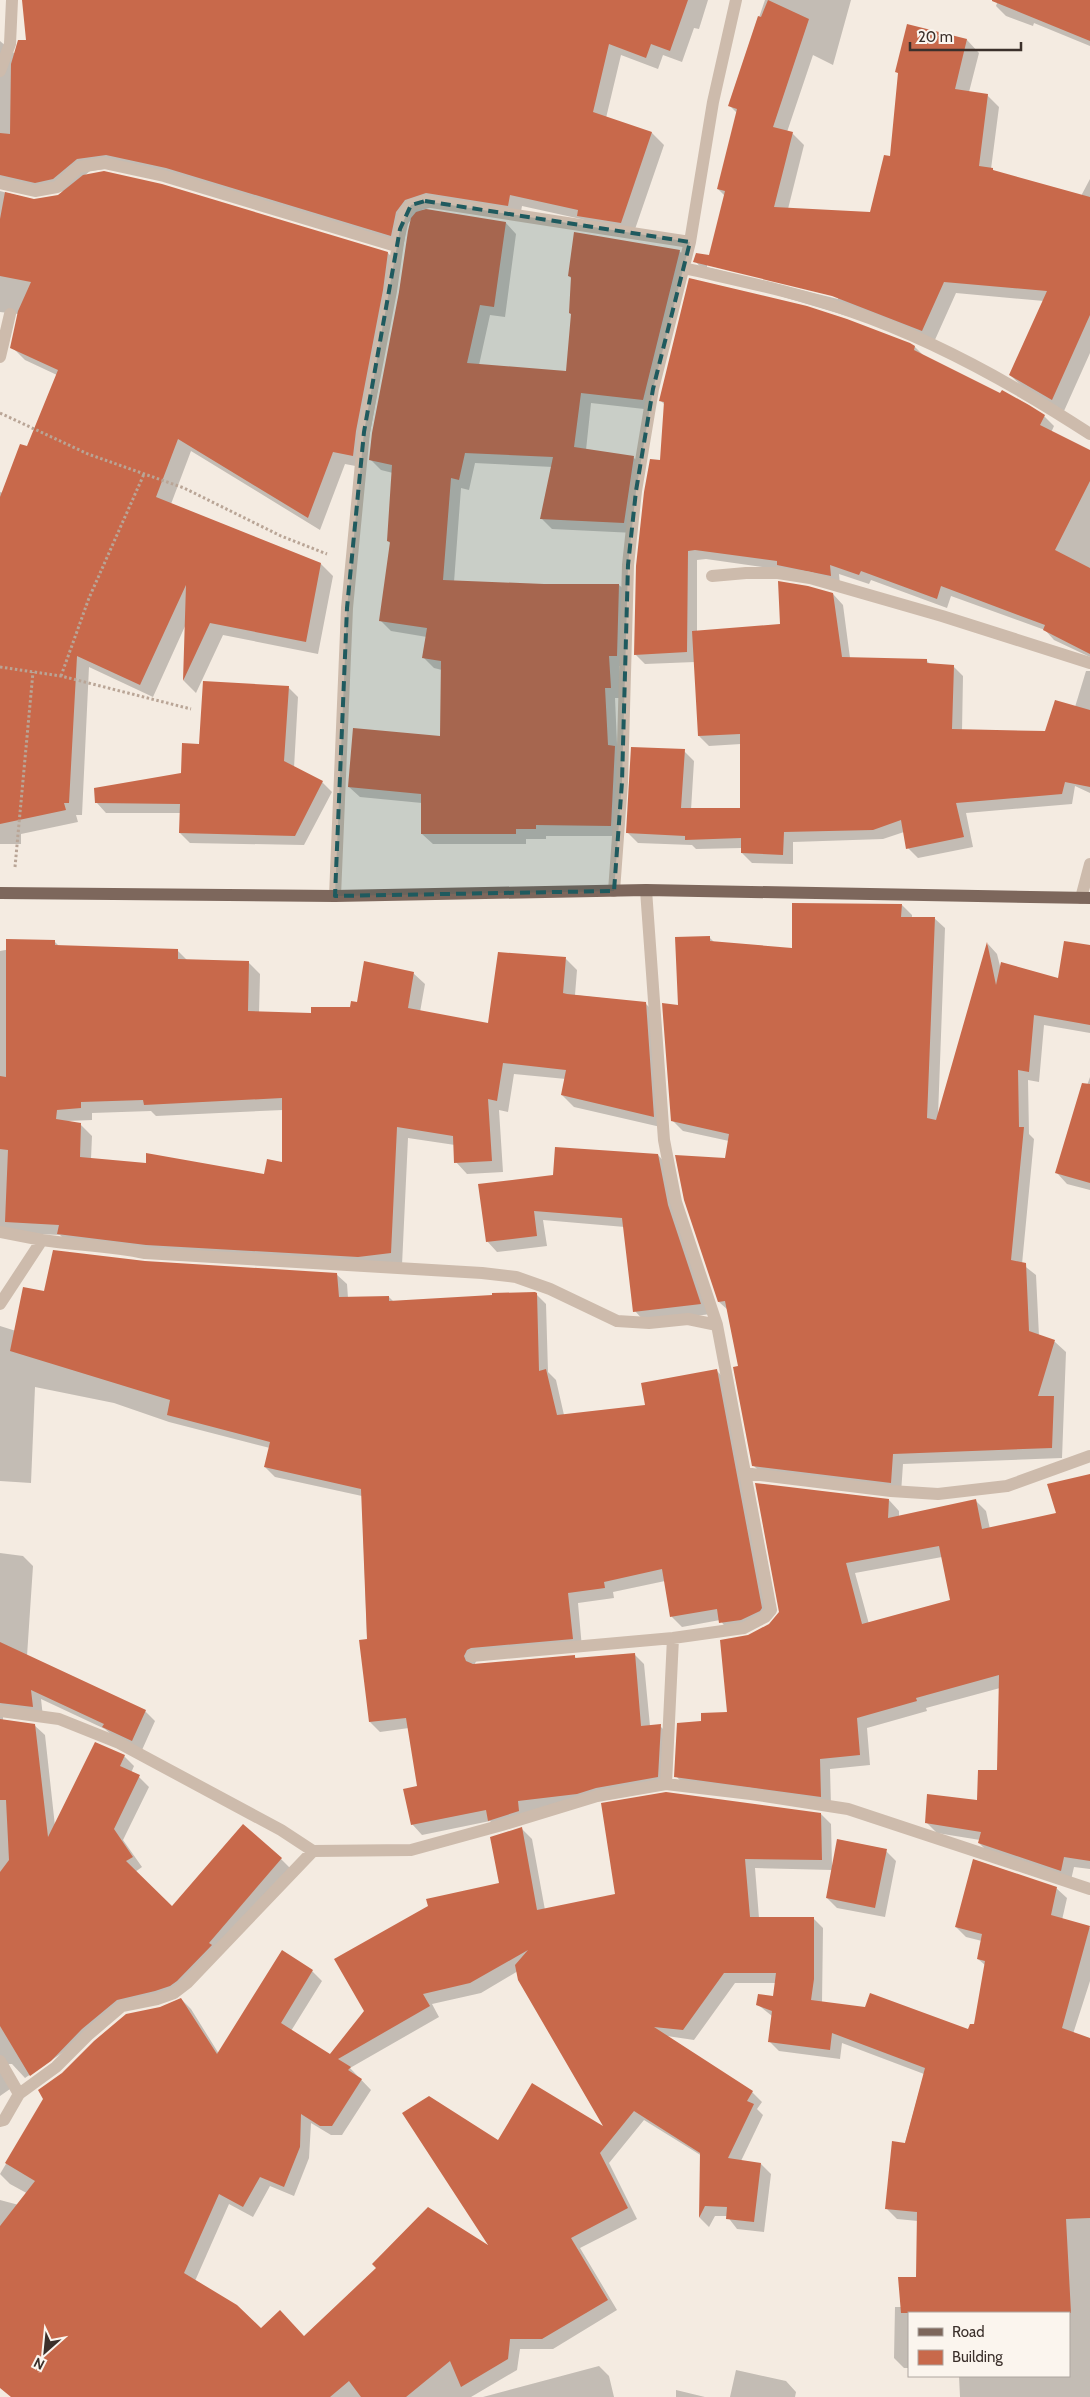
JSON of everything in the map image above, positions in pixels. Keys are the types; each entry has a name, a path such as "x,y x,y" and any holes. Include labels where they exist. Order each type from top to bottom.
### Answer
{"main road":[{"path":"6,893 335,896 646,890 1085,898"}],"street":[{"path":"0,71 10,44 12,0"},
{"path":"614,891 622,782 628,565 636,491 653,389 690,242 713,102 736,0"},
{"path":"0,184 35,191 57,187 79,167 104,163 164,176 396,246"},
{"path":"335,896 346,608 364,432 391,291 396,246 404,214 411,205 425,201 690,242"},
{"path":"684,268 794,293 851,311 907,333 1032,397 1090,434"},
{"path":"0,357 10,314"},
{"path":"712,576 778,573 810,578 951,619 1090,663"},
{"path":"1085,898 1090,864"},
{"path":"472,1656 673,1638 744,1628 766,1617 771,1610 717,1325 676,1202 664,1140 646,890"},
{"path":"0,1232 84,1246 112,1246 145,1253 482,1272 516,1277 550,1289 617,1321 649,1323 688,1319 717,1325"},
{"path":"0,1304 42,1240"},
{"path":"744,1473 891,1491 938,1494 1007,1486 1090,1456"},
{"path":"666,1784 673,1638"},
{"path":"0,1711 59,1718 119,1743 281,1830 313,1851 411,1850 597,1796 666,1784 751,1794 848,1809 1090,1888"},
{"path":"0,2121 4,2120 19,2094 56,2068 88,2035 122,2006 157,2000 174,1993 187,1983 313,1851"},
{"path":"0,2061 19,2094"}],"path":[{"path":"0,413 88,454 184,488 280,536 352,564"},
{"path":"61,676 89,598 144,474"},
{"path":"0,667 61,676 192,709"},
{"path":"6,893 20,833 33,672"}],"highlighted area":[{"path":"425,201 690,242 653,389 636,491 628,565 622,782 614,891 335,896 347,608 364,432 400,229 411,205"}],"building":[{"path":"22,0 688,0 670,51 651,44 646,58 609,44 593,112 652,132 621,223 577,216 578,210 510,195 508,206 426,193 405,200 396,212 391,236 166,168 106,155 77,159 53,179 35,183 0,175 0,133 10,134 11,64 18,40 26,40"},
{"path":"768,0 809,19 773,127 793,132 774,207 870,212 884,155 890,156 898,73 895,72 907,24 967,39 955,89 988,94 979,166 993,168 993,170 1090,197 1090,315 1052,400 1009,375 1047,291 944,282 922,331 832,296 693,262 696,253 709,255 725,191 717,189 737,109 728,106 758,16 761,17"},
{"path":"1090,0 1090,41 992,1"},
{"path":"104,171 162,184 388,252 383,290 353,456 333,452 308,518 178,439 156,497 321,563 306,642 210,623 183,681 186,585 140,685 77,656 69,803 64,803 66,810 0,824 0,497 20,444 27,446 58,370 10,348 18,311 31,282 0,276 0,219 5,192 34,199 58,195 83,175"},
{"path":"426,209 506,222 494,307 480,305 467,363 566,371 571,314 569,313 571,277 568,276 574,232 680,250 643,400 581,393 574,447 634,456 624,523 540,519 553,457 465,453 459,480 451,478 443,580 544,584 619,584 617,656 609,656 611,688 605,688 608,745 615,746 611,826 536,825 536,829 516,829 516,834 421,834 421,794 348,787 353,728 440,736 441,661 422,658 427,628 379,621 390,542 387,541 392,465 369,460 372,433 399,292 408,231 411,218 416,212"},
{"path":"689,278 807,306 910,343 915,346 914,350 1000,393 1002,390 1029,405 1045,415 1040,425 1090,450 1090,481 1055,550 1090,568 1090,654 1043,630 1045,625 941,586 937,599 861,571 859,575 830,565 831,576 777,565 777,561 695,550 688,551 687,652 634,655 636,566 644,492 650,459 660,460 664,402 659,401"},
{"path":"778,581 808,586 833,593 842,657 927,659 927,663 954,665 952,729 1045,731 1055,700 1090,710 1090,787 1065,782 1062,794 956,803 964,837 906,849 901,820 873,830 784,832 783,855 741,853 741,838 685,840 685,836 626,833 631,747 685,749 681,808 740,808 740,734 698,736 692,631 780,624"},
{"path":"203,681 289,686 284,761 323,781 295,836 179,833 180,804 95,803 94,788 181,773 182,743 199,744"},
{"path":"792,903 902,904 901,917 935,917 927,1118 936,1120 987,942 996,985 1001,962 1058,978 1064,941 1090,945 1090,1025 1034,1015 1029,1072 1018,1070 1019,1127 1024,1127 1011,1260 1026,1263 1029,1331 1055,1340 1038,1396 1054,1396 1052,1448 893,1454 891,1483 752,1466 733,1367 738,1366 725,1301 718,1302 684,1200 675,1155 725,1158 729,1134 671,1121 662,1003 678,1005 675,937 710,936 710,941 792,948"},
{"path":"6,939 55,940 55,945 178,949 178,959 249,961 248,1011 311,1013 311,1007 350,1007 351,1001 357,1002 364,961 414,972 408,1008 488,1023 498,952 566,957 563,993 646,1002 654,1117 561,1095 566,1070 503,1063 497,1101 488,1099 492,1161 454,1163 453,1136 397,1127 391,1253 358,1257 146,1245 57,1234 59,1225 5,1222 8,1150 0,1149 0,1076 6,1077","holes":["282,1098 282,1162 267,1159 264,1174 146,1153 146,1163 80,1157 81,1123 56,1119 57,1110 81,1108 81,1102 143,1100 144,1105"]},
{"path":"1082,1083 1090,1084 1090,1183 1055,1173"},
{"path":"555,1147 658,1154 668,1205 701,1304 633,1312 622,1218 534,1211 537,1236 486,1242 478,1184 553,1175"},
{"path":"53,1250 145,1261 337,1273 339,1297 389,1296 389,1301 492,1295 492,1293 535,1292 537,1293 539,1371 546,1369 557,1415 645,1405 641,1383 717,1369 762,1608 760,1611 741,1620 719,1623 717,1609 670,1617 662,1569 604,1582 605,1588 568,1593 573,1639 471,1648 467,1650 464,1656 466,1661 473,1664 575,1655 575,1658 635,1653 641,1726 661,1724 658,1777 596,1788 577,1794 518,1801 519,1811 488,1821 486,1810 411,1825 403,1789 417,1786 406,1718 369,1722 359,1640 367,1639 361,1489 264,1467 270,1442 167,1415 170,1400 10,1351 23,1287 44,1291"},
{"path":"1090,1474 1090,1861 1064,1857 1061,1871 978,1843 981,1832 925,1823 927,1794 977,1800 978,1770 997,1770 999,1675 916,1698 917,1701 857,1718 860,1755 820,1759 821,1797 674,1777 677,1723 701,1721 701,1713 727,1712 720,1640 748,1635 769,1624 779,1612 755,1483 889,1499 888,1518 976,1499 982,1529 1056,1513 1047,1484","holes":["939,1546 950,1600 862,1624 846,1563"]},
{"path":"0,1642 146,1710 132,1741 102,1727 104,1724 31,1690 33,1707 0,1703"},
{"path":"0,1719 35,1724 48,1837 95,1742 125,1755 120,1766 140,1775 114,1829 133,1857 126,1861 172,1906 243,1824 282,1858 209,1943 212,1945 177,1981 170,1986 155,1991 117,2000 82,2029 51,2061 30,2076 0,2026 0,1872 9,1860 6,1800 0,1800"},
{"path":"666,1792 821,1813 822,1860 745,1859 750,1917 814,1917 814,1979 811,2000 865,2007 870,1993 968,2029 970,2024 974,2024 985,1961 977,1959 982,1934 955,1927 973,1859 1057,1887 1051,1915 1090,1926 1062,2028 1090,2038 1090,2218 1066,2219 1071,2313 901,2313 898,2277 916,2277 917,2212 885,2209 892,2141 905,2143 925,2068 832,2033 830,2050 768,2042 772,2011 756,2005 758,1994 773,1996 776,1973 724,1973 683,2030 654,2027 753,2091 747,2101 754,2104 728,2158 761,2163 754,2222 726,2219 727,2207 705,2206 699,2218 700,2153 634,2111 600,2153 628,2208 571,2238 608,2300 542,2339 510,2339 508,2359 461,2387 450,2361 406,2397 361,2397 349,2381 330,2397 11,2397 0,2388 0,2226 35,2181 5,2163 43,2099 38,2090 62,2073 94,2041 126,2014 160,2007 181,1998 217,2054 282,1950 313,1970 281,2023 330,2054 364,2011 334,1959 428,1906 426,1899 499,1883 490,1837 522,1827 537,1910 615,1894 601,1803","holes":["528,1950 515,1965 518,1980 603,2126 532,2083 498,2140 429,2096 402,2113 488,2245 428,2207 372,2264 376,2268 304,2336 280,2310 261,2328 237,2305 184,2273 219,2194 243,2207 260,2177 284,2187 300,2147 301,2114 320,2126 332,2126 362,2079 348,2070 351,2067 338,2059 430,2006 423,1994 470,1983"]},
{"path":"837,1839 887,1849 875,1908 826,1898"}]}
